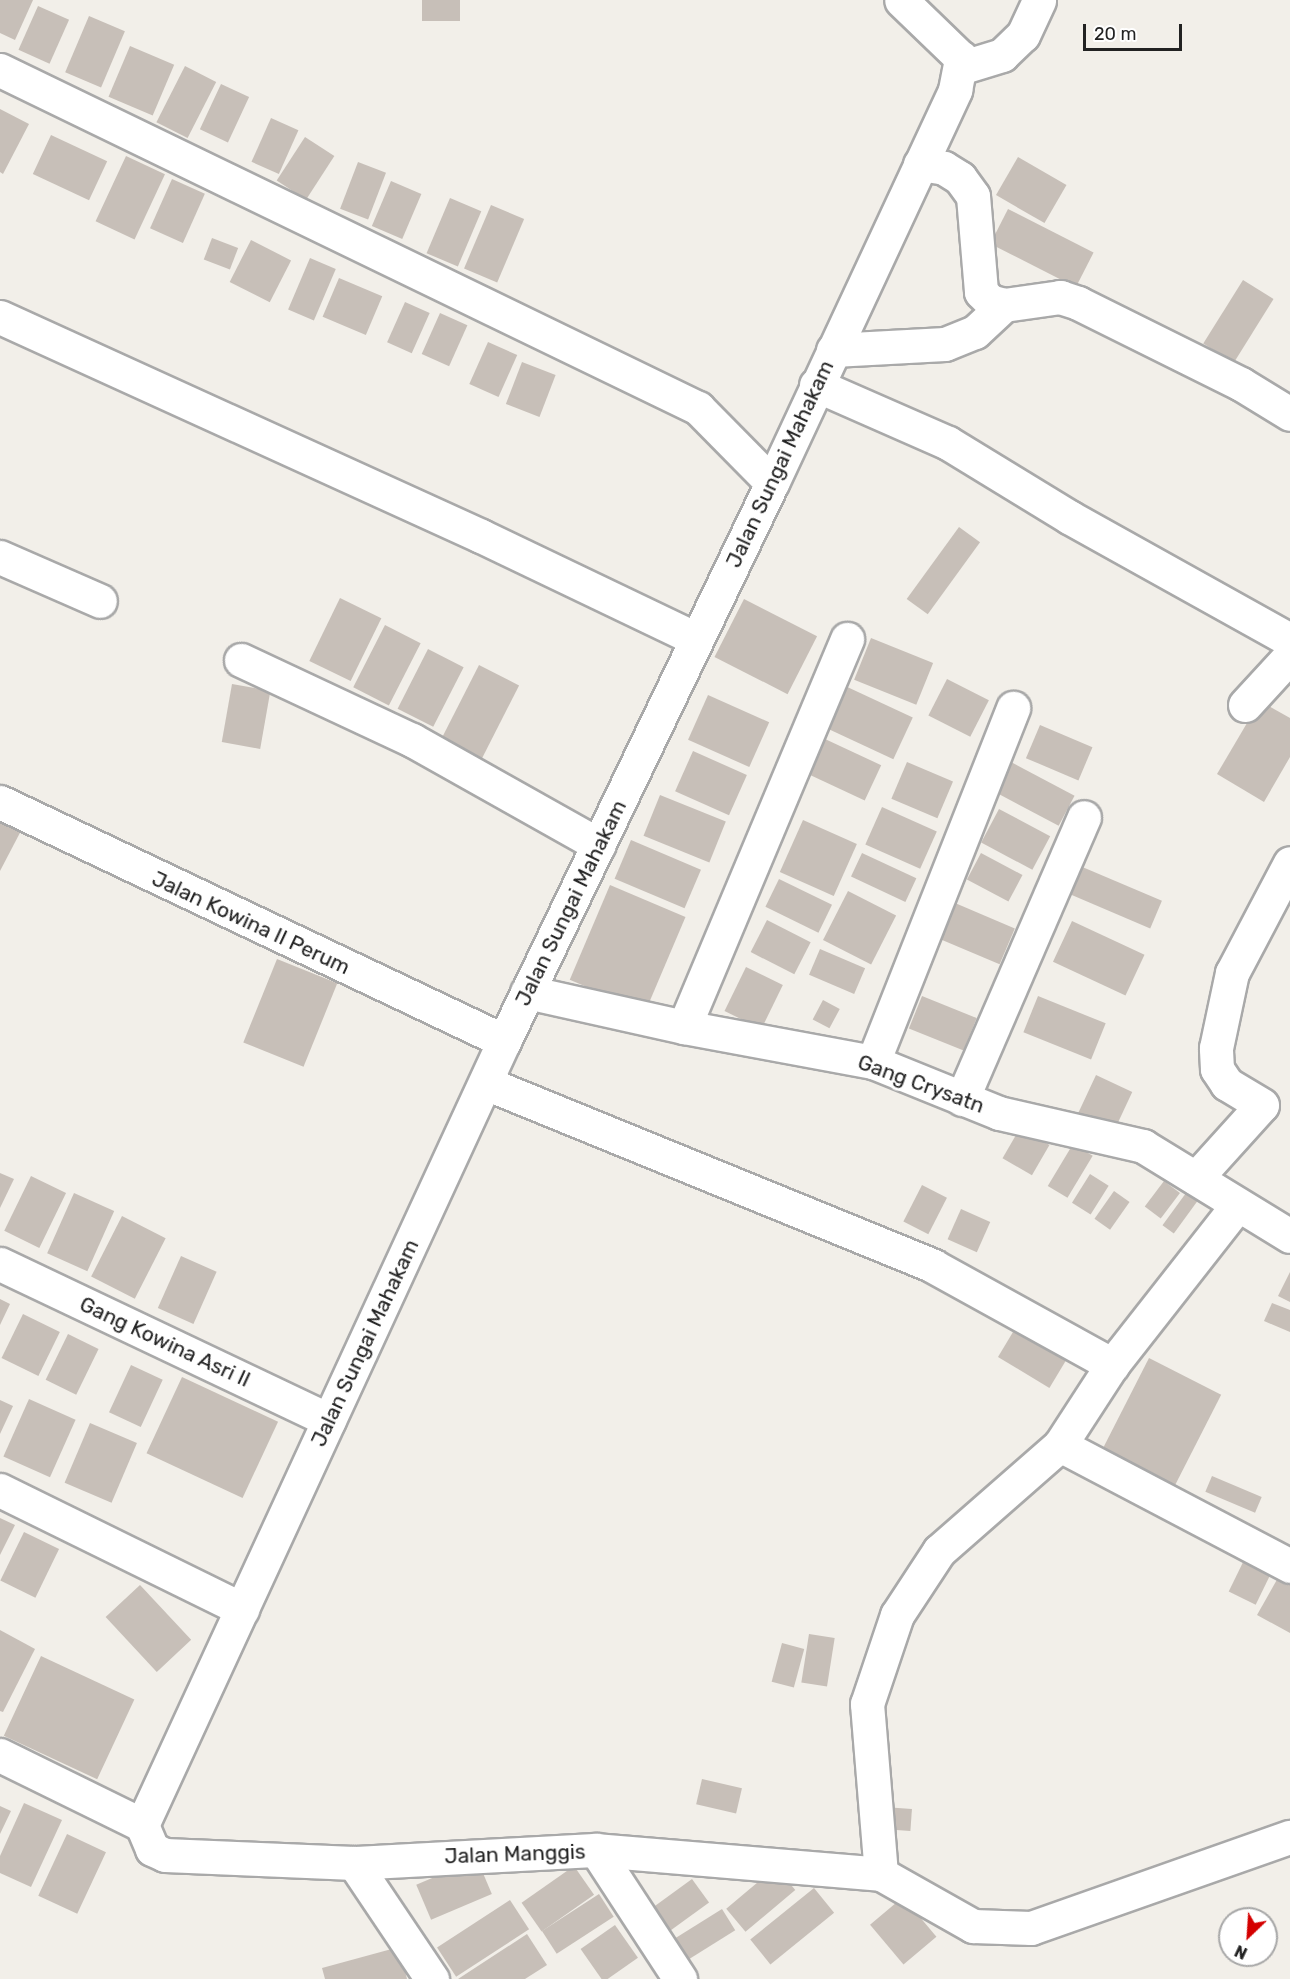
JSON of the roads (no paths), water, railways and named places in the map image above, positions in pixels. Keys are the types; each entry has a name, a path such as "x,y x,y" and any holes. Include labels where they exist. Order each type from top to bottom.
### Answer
{"street":[{"path":"901,0 953,46 963,67 1002,55 1023,34 1039,0"},
{"name":"Jalan Sungai Mahakam","path":"153,1843 242,1609 488,1084 504,1041 772,483 963,67"},
{"path":"0,70 698,408 772,483"},
{"path":"920,164 944,168 960,178 973,196 981,292 1004,305"},
{"path":"833,350 945,344 975,332 1004,305 1060,297 1077,303 1241,384 1290,414"},
{"path":"0,317 481,536 696,639"},
{"path":"816,385 948,442 1290,650 1245,705"},
{"path":"0,556 100,601"},
{"path":"684,1028 847,639"},
{"path":"242,660 412,740 599,845"},
{"path":"873,1062 1014,708"},
{"name":"Jalan Kowina II Perum","path":"0,802 504,1041"},
{"path":"962,1099 1084,817"},
{"path":"1196,1178 1262,1105 1227,1084 1217,1069 1216,1048 1232,973 1290,863"},
{"name":"Gang Crysatn","path":"527,992 684,1028 873,1062 962,1099 1027,1120 1102,1133 1143,1146 1196,1178 1236,1207 1290,1236"},
{"path":"488,1084 933,1266 1112,1365"},
{"path":"881,1874 867,1704 897,1615 939,1551 1060,1445 1112,1365 1236,1207"},
{"name":"Gang Kowina Asri II","path":"0,1264 329,1420"},
{"path":"1060,1445 1290,1566"},
{"path":"0,1490 242,1609"},
{"path":"0,1755 153,1843"},
{"path":"596,1850 881,1874 973,1926 1031,1928 1290,1837"},
{"name":"Jalan Manggis","path":"153,1843 354,1863 596,1850 680,1979"},
{"path":"354,1863 432,1979"}]}
